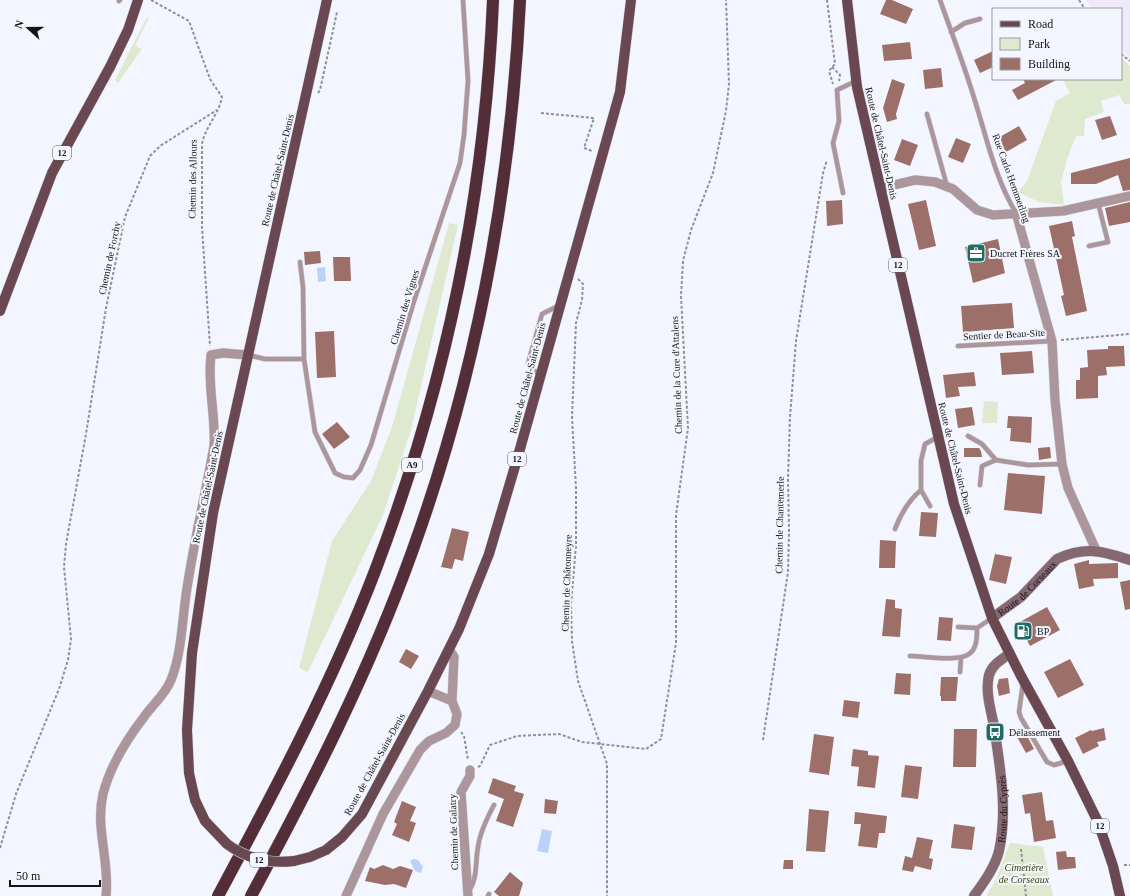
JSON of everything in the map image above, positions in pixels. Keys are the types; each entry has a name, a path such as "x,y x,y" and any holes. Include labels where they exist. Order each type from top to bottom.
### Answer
{"highway":[{"name":"A9","path":"218,896 296,747 341,653 375,573 417,450 442,359 469,234 488,91 494,0"},
{"path":"251,896 329,746 368,662 412,552 443,459 472,351 492,255 511,124 520,0"}],"main road":[{"name":"12","path":"0,311 52,173 110,67 128,30 138,0"},
{"name":"Route de Châtel-Saint-Denis","path":"327,0 248,355 205,558 192,653 187,730 188,773 195,800 205,821 227,844 239,852 254,858 275,862 294,861 310,857 326,850 352,827 378,786 428,691 489,554 620,92 631,0"},
{"name":"Route de Châtel-Saint-Denis","path":"848,0 856,81 954,504 992,618 1023,681 1068,761 1098,822 1113,866 1120,896"}],"street":[{"path":"881,188 915,180 935,182 947,186 977,210 993,215 1063,211 1130,196"},
{"name":"Rue Carlo Hemmerling","path":"1016,213 1056,340 1055,400 1062,464 1068,488 1096,550"},
{"path":"106,896 105,855 100,825 105,788 114,766 134,731 167,689 178,656 189,575 214,446 214,412 209,385 211,355 223,353 248,355"},
{"name":"Route de Corseaux","path":"992,618 1021,597 1057,559 1080,551 1096,550 1130,560"},
{"path":"346,896 383,814 420,750 429,741 446,733 455,725 457,714 452,701 454,657 448,649"},
{"name":"Route du Cyprès","path":"974,896 988,876 999,852 1002,818 1002,791 999,759 987,687 990,674 994,667 1010,654"},
{"path":"428,691 452,701"},
{"name":"Chemin de Galatry","path":"468,895 461,792 470,776 470,770"}],"lane":[{"name":"Chemin des Vignes","path":"300,262 303,287 304,359 315,432 335,473 344,477 353,478 360,470 372,445 414,301 460,163 464,135 468,81 466,29 463,0"},
{"name":"Rue Carlo Hemmerling","path":"940,0 1005,194 1016,213"},
{"path":"951,32 965,24 980,19"},
{"path":"843,193 833,143 839,121 837,90 856,81"},
{"path":"927,114 947,186"},
{"path":"1089,246 1108,242 1098,203"},
{"path":"540,376 528,364 542,314 560,305"},
{"name":"Sentier de Beau-Site","path":"958,346 1056,340"},
{"path":"248,355 265,359 304,359"},
{"path":"968,436 982,444 996,460"},
{"path":"930,506 921,490 921,461 925,444 938,437"},
{"path":"980,485 982,466 996,460 1028,465 1062,464"},
{"path":"894,529 900,515 911,498 921,490"},
{"path":"958,627 978,628 992,618"},
{"path":"910,656 961,658 970,654 976,644 978,628"},
{"path":"960,672 961,658"},
{"path":"1023,681 1019,712 1021,718 1047,762 1054,765 1068,761"},
{"path":"468,895 474,884 478,846 485,821 494,805"}],"path":[{"name":"Chemin des Allours","path":"151,0 189,21 210,79 222,97 220,105 204,132 202,144 202,227 211,355"},
{"name":"Chemin de la Cure d'Attalens","path":"601,744 646,749 661,739 676,643 676,515 688,428 682,310 683,261 690,230 714,173 726,111 729,92 729,73 726,0"},
{"path":"827,0 834,64 829,71 832,83 837,90"},
{"path":"1122,55 1130,61"},
{"path":"832,67 840,75"},
{"name":"Chemin de Forchy","path":"0,848 16,794 59,689 68,660 71,639 64,567 66,544 84,448 106,308 125,217 150,156 160,146 217,110"},
{"path":"540,113 594,118 584,148 602,154"},
{"name":"Chemin de Chantemerle","path":"763,740 788,572 788,479 795,357 822,180 833,143"},
{"name":"Chemin de Châtonneyre","path":"568,274 584,284 582,300 576,323 572,416 576,488 576,545 571,605 572,641 578,681 607,764 607,896"},
{"name":"Sentier de Beau-Site","path":"1056,340 1130,334"},
{"path":"464,736 470,770 480,766 490,745 517,736 559,734 582,742 601,744"},
{"path":"1020,849 1026,896"},
{"path":"1125,865 1130,865"}],"shaded area":[{"path":"1086,0 1130,0 1130,59 1122,48 1122,8 1091,8"}],"green space":[{"path":"147,17 149,18 135,46 142,49 118,83 115,80"},
{"path":"1122,58 1130,66 1130,104 1124,104 1119,95 1101,101 1104,112 1085,119 1084,136 1076,136 1066,162 1061,182 1064,205 1039,202 1018,192 1027,181 1056,101 1070,93 1063,80 1122,80"},
{"path":"449,223 458,225 411,430 383,515 308,672 299,668 332,541 371,481 392,427"},
{"path":"984,401 998,402 997,423 982,423"},
{"name":"Cimetière de Corseaux","path":"1010,843 1043,847 1053,896 986,896 996,879"}],"water":[{"path":"325,267 326,281 318,282 317,268"},
{"path":"542,829 552,831 548,853 537,851"},
{"path":"413,859 418,860 423,867 421,873 415,871 410,861"}],"building":[{"path":"886,0 892,0 913,9 906,24 880,14"},
{"path":"910,42 912,59 884,61 882,45"},
{"path":"992,51 992,67 980,73 974,60"},
{"path":"941,68 943,87 925,89 923,70"},
{"path":"892,79 905,84 896,114 897,119 887,122 883,108"},
{"path":"1024,80 1056,80 1018,100 1012,90 1025,83"},
{"path":"1110,116 1117,135 1102,140 1095,120"},
{"path":"1019,126 1027,140 1006,152 998,138"},
{"path":"956,138 971,144 963,163 948,157"},
{"path":"902,139 918,145 910,166 894,160"},
{"path":"1130,158 1130,190 1123,191 1118,175 1096,184 1071,184 1071,173"},
{"path":"842,200 843,224 827,226 826,201"},
{"path":"926,200 936,246 919,250 908,204"},
{"path":"1130,202 1130,222 1109,226 1105,208"},
{"path":"1072,221 1075,236 1072,237 1087,311 1066,316 1061,296 1064,295 1049,226"},
{"path":"998,239 1005,273 973,283 965,247"},
{"path":"320,251 321,263 305,265 304,252"},
{"path":"333,257 350,257 351,281 334,281"},
{"path":"1012,303 1014,328 963,332 961,306"},
{"path":"334,331 336,377 317,378 315,332"},
{"path":"1108,346 1124,346 1125,366 1106,367 1107,375 1098,376 1098,398 1076,399 1076,380 1080,380 1080,368 1088,367 1087,350 1108,349"},
{"path":"1032,351 1034,373 1002,375 1000,353"},
{"path":"974,372 976,386 958,387 960,396 946,398 943,375"},
{"path":"972,407 975,425 958,428 955,409"},
{"path":"1008,416 1032,417 1031,443 1010,441 1011,428 1007,428"},
{"path":"337,422 350,437 334,449 322,434"},
{"path":"1050,447 1051,458 1039,460 1038,448"},
{"path":"964,448 979,448 982,457 964,457"},
{"path":"1008,473 1045,476 1042,514 1004,510"},
{"path":"921,512 938,513 936,537 919,536"},
{"path":"452,528 469,532 463,561 455,559 452,569 441,567"},
{"path":"880,540 896,541 895,568 879,568"},
{"path":"995,554 1012,557 1006,584 989,580"},
{"path":"1089,560 1089,564 1118,563 1118,578 1093,579 1094,586 1079,589 1074,564"},
{"path":"1130,580 1130,609 1125,610 1120,582"},
{"path":"886,599 895,600 895,608 902,609 900,637 882,636"},
{"path":"1047,607 1060,630 1030,646 1018,623"},
{"path":"939,617 953,618 951,641 937,640"},
{"path":"406,649 419,656 411,669 399,662"},
{"path":"1070,659 1084,685 1058,698 1044,672"},
{"path":"896,673 911,674 910,695 894,694"},
{"path":"941,677 958,677 956,701 941,701"},
{"path":"1008,678 1010,693 999,696 997,686 999,679"},
{"path":"844,700 860,702 858,718 842,716"},
{"path":"1104,728 1106,740 1097,742 1099,746 1083,754 1075,738 1091,730"},
{"path":"954,729 977,729 976,767 953,767"},
{"path":"1024,730 1034,749 1026,753 1016,735"},
{"path":"814,734 834,737 829,775 809,772"},
{"path":"853,749 868,751 868,755 879,756 875,788 857,786 859,767 851,766"},
{"path":"905,765 922,767 918,799 901,797"},
{"path":"493,778 516,786 514,791 524,794 513,827 496,821 504,799 488,793"},
{"path":"1042,792 1046,821 1053,820 1056,838 1034,842 1030,813 1025,814 1022,795"},
{"path":"545,799 558,801 556,814 544,813"},
{"path":"402,801 416,807 410,821 416,823 409,842 392,835 397,824 394,822"},
{"path":"809,809 829,811 825,852 806,851"},
{"path":"855,812 887,816 885,833 879,833 877,848 858,846 861,824 854,824"},
{"path":"954,824 975,827 972,850 951,848"},
{"path":"917,837 933,840 929,858 933,859 931,870 915,866 913,872 902,870 905,856 912,858"},
{"path":"1066,851 1067,857 1075,857 1076,868 1058,870 1056,852"},
{"path":"784,860 793,860 793,869 783,869"},
{"path":"383,865 393,869 400,866 413,870 406,888 394,884 385,885 365,881 370,867 374,869"},
{"path":"510,872 523,883 519,896 499,896 494,892"}],"place":[{"name":"Ducret Frères SA","path":"976,253"},
{"name":"BP","path":"1023,631"},
{"name":"Délassement","path":"995,732"}]}
